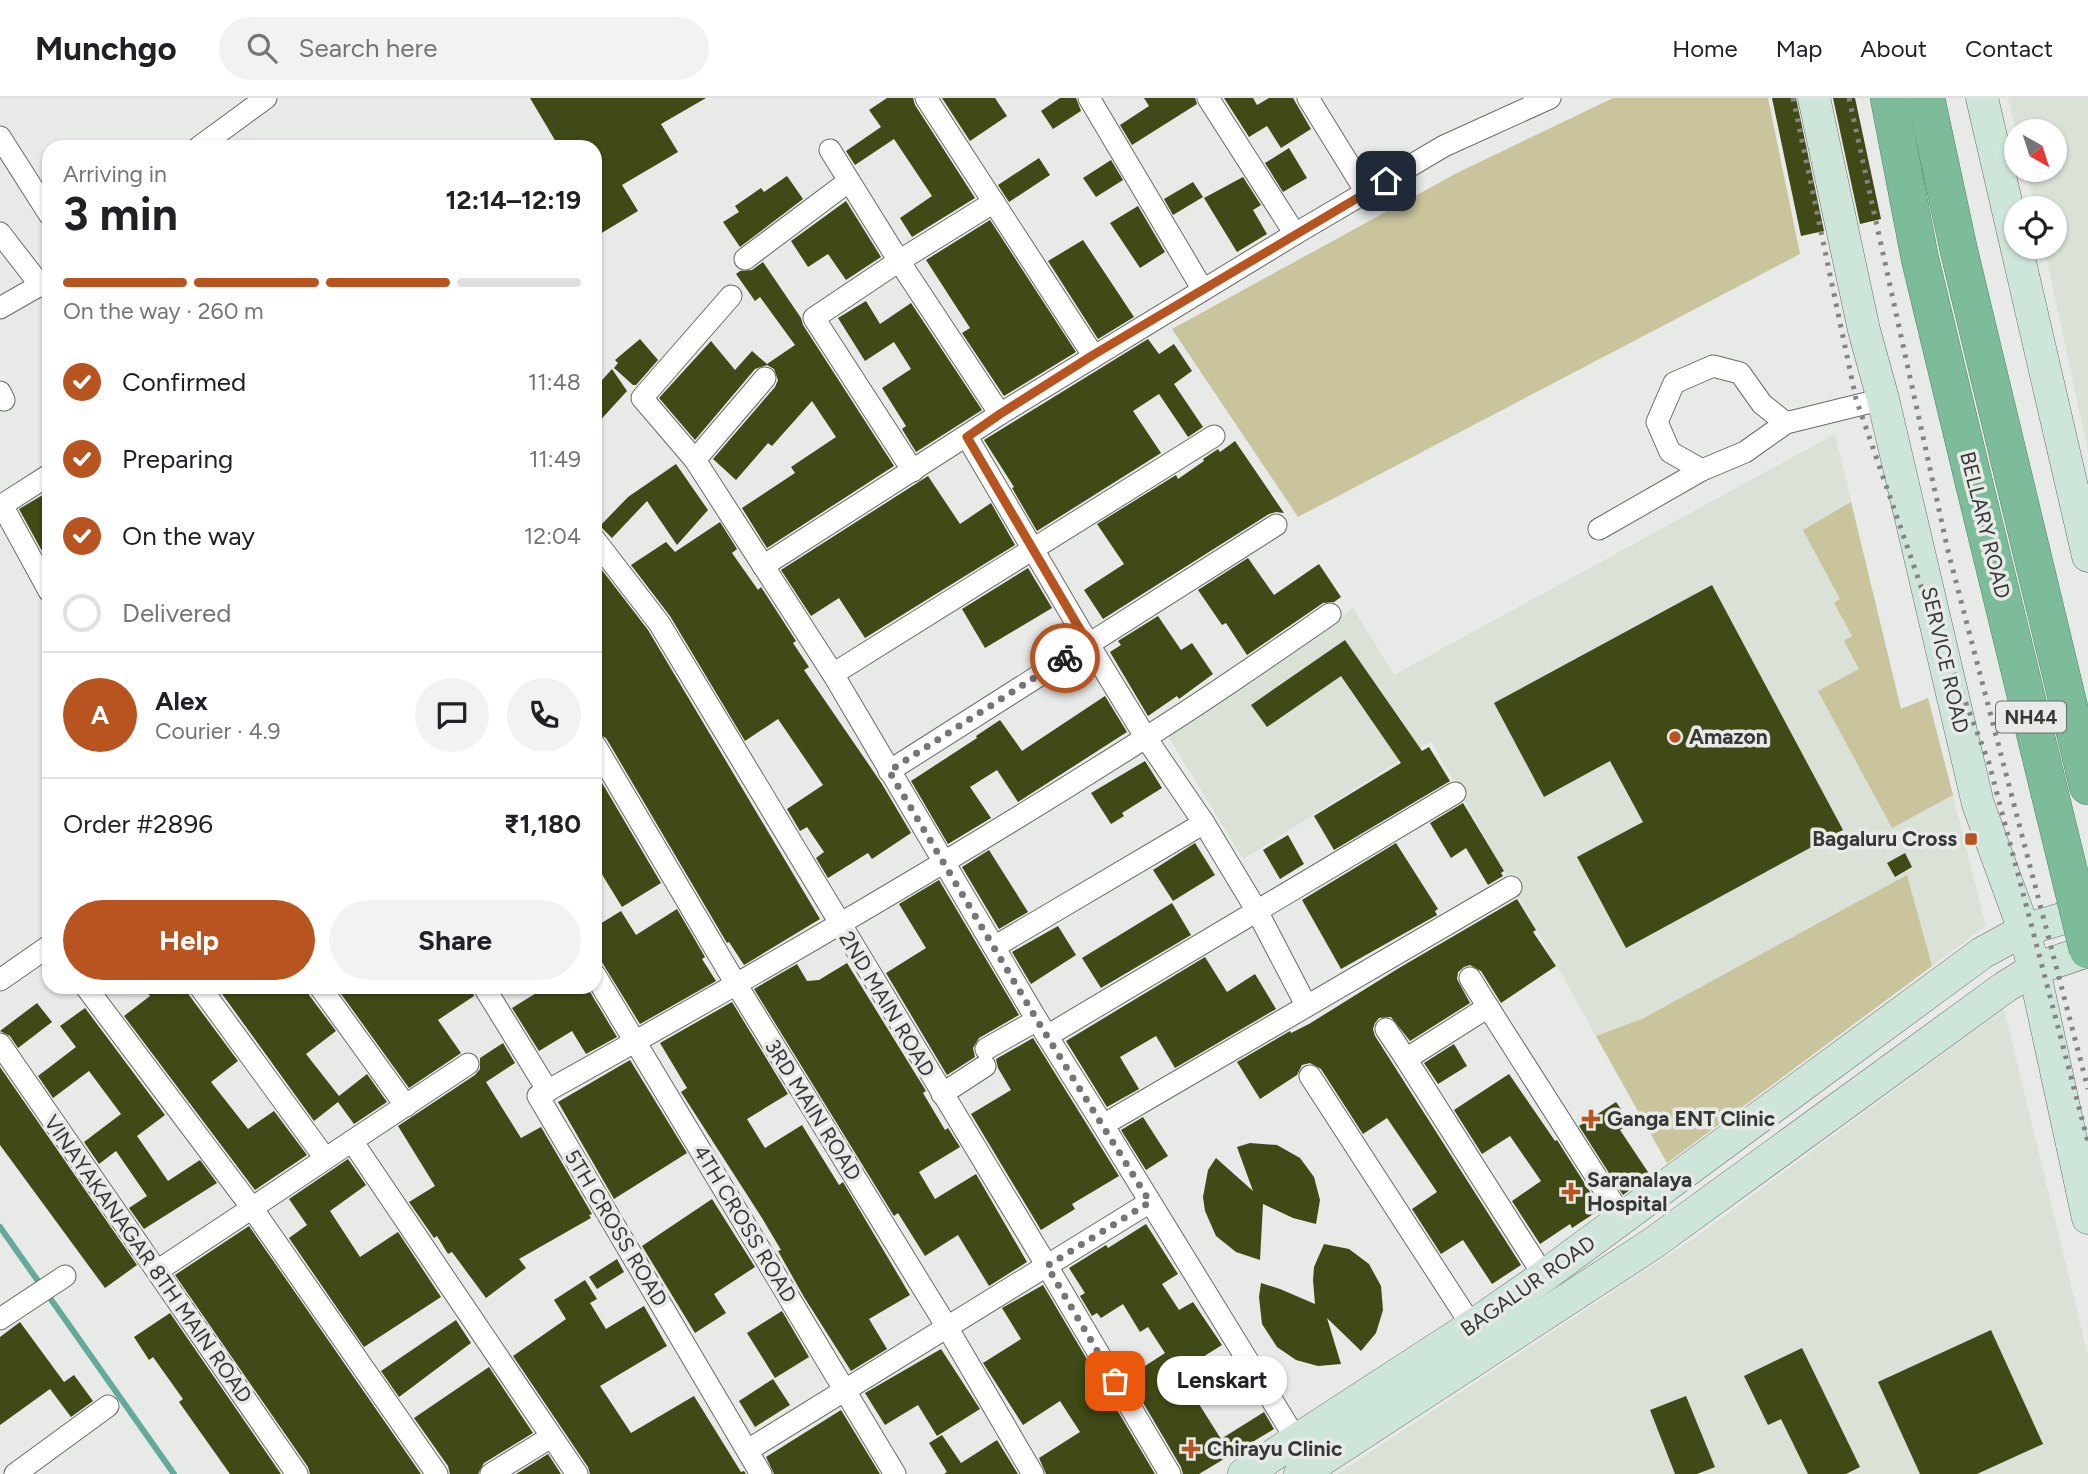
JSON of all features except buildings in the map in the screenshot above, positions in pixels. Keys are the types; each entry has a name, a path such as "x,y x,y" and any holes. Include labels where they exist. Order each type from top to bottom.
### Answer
{"highway":[{"name":"BELLARY ROAD","path":"1889,98 1920,259 2088,951"},
{"name":"BELLARY ROAD","path":"1926,98 1959,251 2088,786"}],"main road":[{"name":"SERVICE ROAD","path":"1814,98 1864,330 1883,399 1978,804 2024,930 2088,1218"},
{"path":"1982,98 2088,555"},
{"name":"BAGALUR ROAD","path":"1303,1460 1472,1325 1623,1219 1982,953 2024,930 2088,911"},
{"name":"BAGALUR ROAD","path":"1244,1474 1303,1460 1651,1244 2005,987 2034,969 2088,951"}],"street":[{"path":"209,140 266,98"},
{"path":"926,98 1093,355"},
{"path":"1089,98 1203,290"},
{"path":"1208,98 1295,234"},
{"path":"1308,98 1366,192"},
{"path":"763,566 1093,355 1295,234 1444,146 1550,98"},
{"path":"0,136 42,203"},
{"path":"830,150 1000,414"},
{"path":"745,259 849,181"},
{"path":"913,471 814,318 994,202"},
{"path":"0,233 42,280"},
{"path":"0,308 42,285"},
{"path":"731,296 642,398 695,460 833,674 1042,1028 1150,1202 1303,1460"},
{"path":"1702,470 1670,452 1657,422 1674,383 1713,366 1740,373 1762,404 1786,423"},
{"path":"695,460 765,378"},
{"path":"1599,528 1702,470 1745,453 1786,423 1883,399"},
{"path":"833,674 1214,436"},
{"path":"967,437 1146,738 1204,823 1257,911 1307,1005"},
{"path":"42,479 2,505 42,578"},
{"path":"889,771 1276,525"},
{"name":"2ND MAIN ROAD","path":"602,549 659,623 1170,1474"},
{"path":"548,1091 943,862 1146,738 1330,614"},
{"name":"3RD MAIN ROAD","path":"602,757 736,984 947,1327 1033,1474"},
{"path":"942,1094 986,1058 1257,911 1455,793"},
{"path":"994,947 1204,823"},
{"path":"1103,1125 1511,887"},
{"path":"0,980 42,951"},
{"path":"1470,978 1623,1219"},
{"name":"4TH CROSS ROAD","path":"602,986 895,1474"},
{"path":"91,994 252,1208 438,1474"},
{"path":"205,994 326,1158"},
{"path":"325,994 406,1106"},
{"name":"5TH CROSS ROAD","path":"488,994 548,1091 538,1096 761,1474"},
{"path":"1406,1059 1488,1007"},
{"path":"1386,1030 1544,1276"},
{"name":"VINAYAKANAGAR 8TH MAIN ROAD","path":"0,1044 297,1474"},
{"path":"157,1271 468,1064"},
{"path":"1310,1076 1472,1325"},
{"path":"352,1141 577,1474"},
{"path":"748,1450 1150,1202"},
{"path":"0,1319 65,1276"},
{"path":"15,1474 108,1406"},
{"path":"491,1474 551,1437"}],"shaded area":[{"path":"1613,98 1768,98 1800,254 1298,517 1172,329 1457,173"},
{"path":"2008,98 2088,98 2088,451 2047,259 2067,259 2067,196 2032,196 2028,182 2067,182 2067,119 2013,119"},
{"path":"1835,434 1901,709 1928,698 1986,926 1667,1163 1431,741 1243,859 1168,736 1353,608 1394,675"},
{"path":"1851,502 1901,709 1928,698 1953,795 1892,828 1818,691 1859,669 1844,641 1852,636 1834,603 1840,599 1803,530"},
{"path":"1907,875 1932,966 1667,1163 1596,1036 1642,1019"},
{"path":"2004,1009 2088,1356 2088,1474 1337,1474 1696,1237"}],"waterway":[{"path":"0,1227 174,1474"}],"railway":[{"path":"1793,98 1856,399 1924,595 1989,763 2088,1142"},
{"path":"1849,98 1948,551 2088,1089"}],"way so far":[{"path":"1065,658 889,771 1037,1020 1150,1202 1047,1266 1115,1381"}],"place":[{"name":"Amazon","path":"1675,737"},
{"name":"Bagaluru Cross","path":"1971,839"},
{"name":"Ganga ENT Clinic","path":"1591,1119"},
{"name":"Saranalaya Hospital","path":"1571,1192"},
{"name":"Lenskart","path":"1115,1381"},
{"name":"Chirayu Clinic","path":"1191,1449"}],"route":[{"path":"1065,658 1088,643 967,437 1093,355 1386,181"}]}
